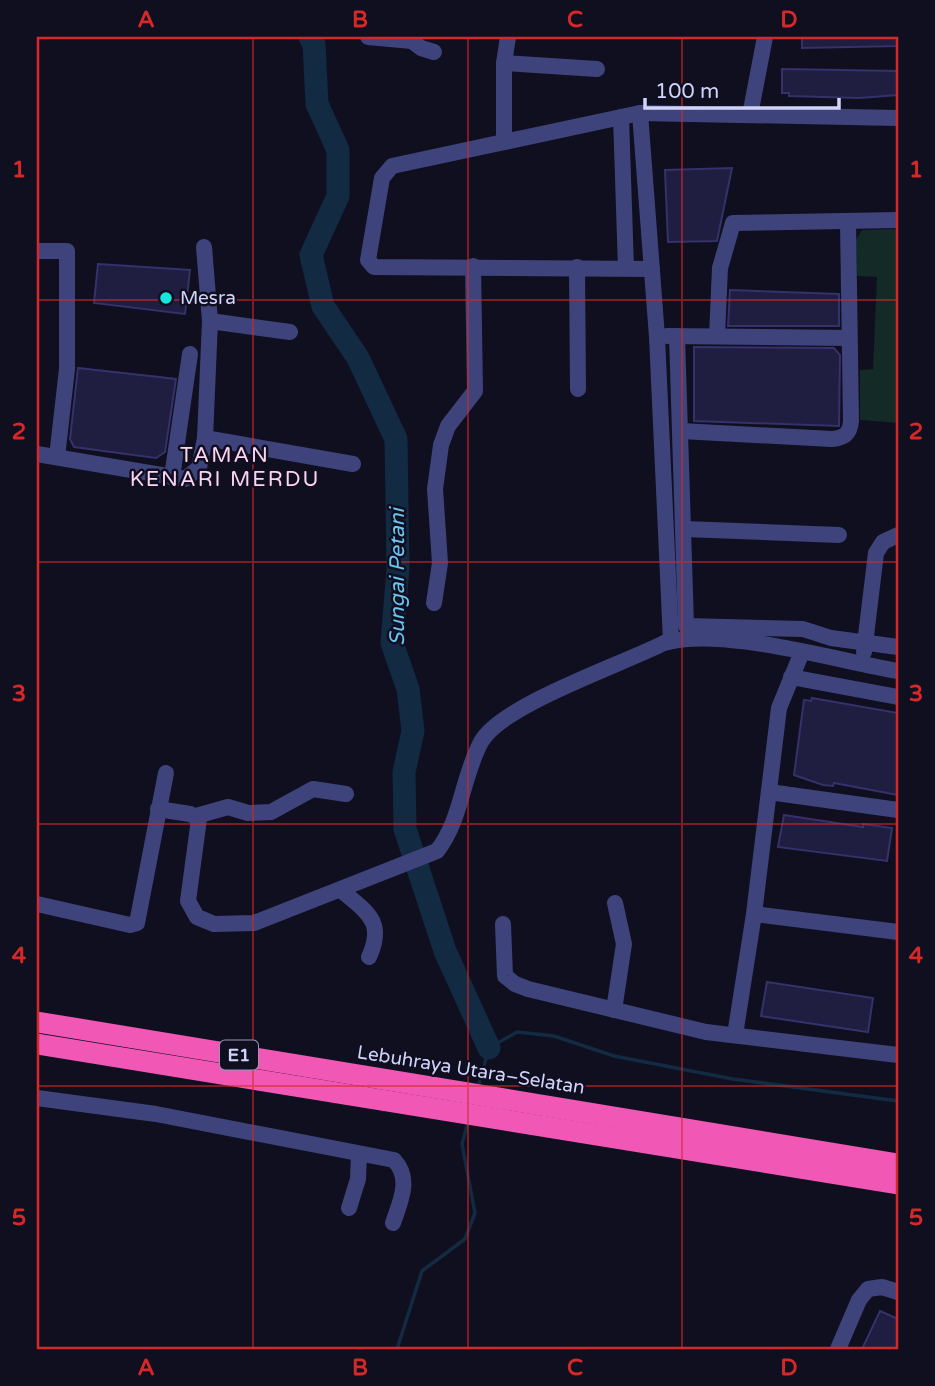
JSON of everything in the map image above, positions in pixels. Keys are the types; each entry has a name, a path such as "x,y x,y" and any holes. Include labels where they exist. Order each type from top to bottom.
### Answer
{"highway":[{"name":"Lebuhraya Utara–Selatan","path":"37,1022 898,1164"},
{"name":"E1","path":"37,1044 898,1184"}],"street":[{"path":"368,37 412,39 421,48 434,52"},
{"path":"504,142 504,63 508,37"},
{"path":"750,115 765,37"},
{"path":"504,63 597,69"},
{"path":"640,113 681,635"},
{"path":"652,269 370,265 368,260 382,178 392,166 640,113 898,118"},
{"path":"621,117 626,268"},
{"path":"717,336 720,268 733,223 898,220"},
{"path":"681,431 841,438 851,427 848,222"},
{"path":"37,454 185,479 199,468 205,438 210,321 204,247"},
{"path":"37,251 67,251 67,369 57,457"},
{"path":"434,603 440,563 435,489 441,445 448,426 475,391 473,266"},
{"path":"577,267 578,389"},
{"path":"210,321 290,332"},
{"path":"677,336 685,529 681,635"},
{"path":"657,337 849,338"},
{"path":"172,477 190,354"},
{"path":"205,438 353,464"},
{"path":"685,529 839,535"},
{"path":"863,665 876,553 883,542 898,535"},
{"path":"196,816 200,825 188,901 190,909 204,922 223,925 254,923 342,891 437,851 458,809 481,740 496,724 519,709 681,635 803,629 865,643 898,647"},
{"path":"681,635 802,652 898,671"},
{"path":"735,1035 754,914 779,708 802,652"},
{"path":"790,677 898,697"},
{"path":"37,904 130,925 137,923 166,773"},
{"path":"158,809 196,816 228,807 248,813 271,812 313,789 346,794"},
{"path":"769,792 898,810"},
{"path":"342,891 363,909 377,930 377,938 369,957"},
{"path":"614,1010 624,944 615,903"},
{"path":"754,914 898,932"},
{"path":"503,924 504,967 509,981 528,989 706,1032 898,1055"},
{"path":"37,1098 156,1114 394,1160 400,1166 404,1187 393,1223"},
{"path":"349,1208 358,1179 359,1154"},
{"path":"838,1349 859,1300 868,1289 882,1287 898,1292"}],"green space":[{"path":"898,229 898,423 860,420 860,370 873,369 877,277 857,276 856,240 862,230"}],"building":[{"path":"802,37 898,37 898,46 802,48"},
{"path":"782,69 898,71 898,95 859,98 789,96 789,93 782,93"},
{"path":"732,168 717,241 668,242 665,170"},
{"path":"98,264 190,270 185,314 94,303"},
{"path":"730,290 839,294 839,326 728,326"},
{"path":"694,347 834,348 840,355 839,426 694,421"},
{"path":"78,368 176,379 165,452 156,458 74,447 70,439"},
{"path":"812,698 898,713 898,795 834,783 833,786 823,785 794,775 804,700 811,701"},
{"path":"784,815 863,827 863,824 892,828 887,861 778,847"},
{"path":"767,982 873,998 868,1032 761,1016"},
{"path":"880,1311 898,1319 898,1349 862,1349"}],"waterway":[{"name":"Sungai Petani","path":"310,37 314,44 317,104 338,150 338,196 311,255 323,306 358,358 396,439 398,568 392,643 408,689 413,731 404,772 405,829 445,951 489,1048"},
{"path":"478,1087 489,1048 517,1032 554,1036 614,1056 733,1079 898,1101"},
{"name":"Sungai Petani","path":"397,1349 422,1271 465,1239 475,1213 462,1144 468,1122"}],"place":[{"name":"Mesra","path":"166,298"}],"district":[{"name":"TAMAN KENARI MERDU","path":"225,467"}]}
